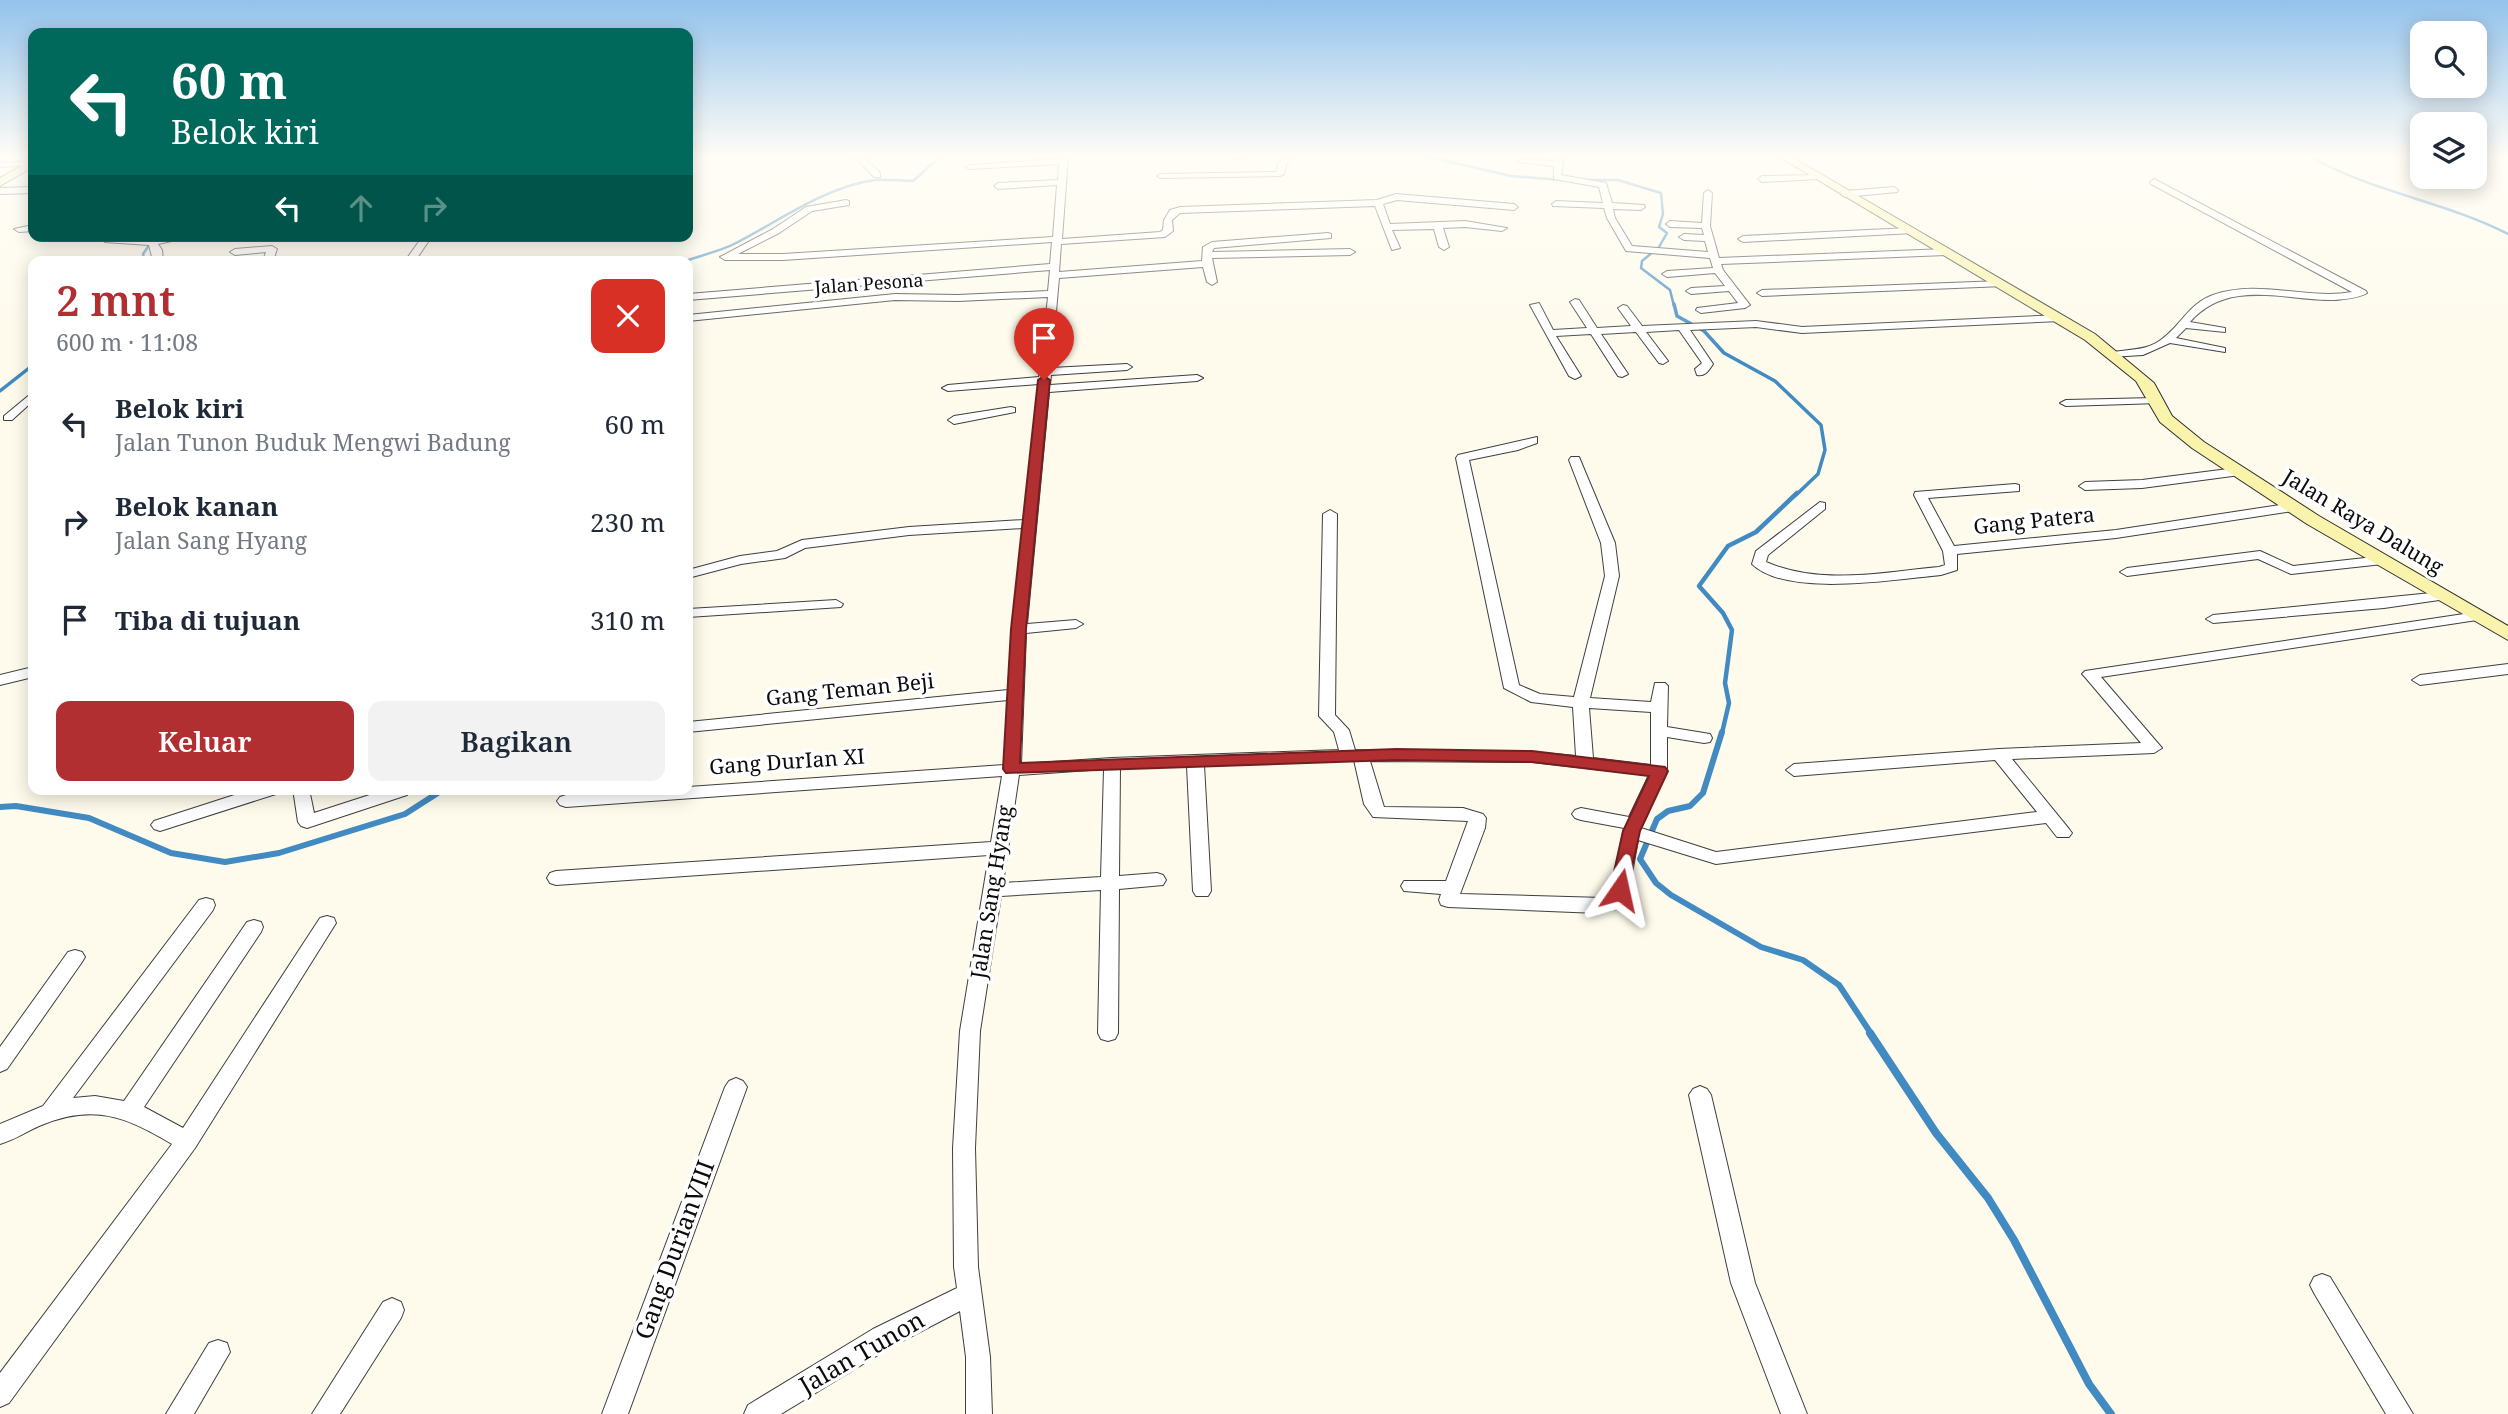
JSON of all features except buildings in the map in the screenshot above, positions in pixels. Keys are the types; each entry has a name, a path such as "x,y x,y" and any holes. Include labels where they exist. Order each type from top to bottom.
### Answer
{"main road":[{"name":"Jalan Raya Dalung","path":"1894,222 2060,318 2113,355 2149,386 2155,401 2171,424 2236,472 2508,634"}],"street":[{"path":"790,222 725,257 783,257 1161,235 1168,231 1168,222"},
{"name":"Jalan Sang Hyang","path":"979,1414 978,1357 969,1294 964,1148 971,1031 1012,769 1019,629 1059,222"},
{"path":"1384,222 1395,248"},
{"path":"1613,222 1626,246 1647,253 1716,262 1946,252"},
{"path":"1701,310 1744,307 1716,262 1706,222"},
{"path":"2113,355 2140,353 2169,340 2193,311 2213,298 2230,294 2362,293 2229,222"},
{"path":"1386,227 1465,224 1502,228"},
{"path":"1670,224 1706,226"},
{"path":"1438,226 1444,247"},
{"path":"19,229 28,228"},
{"path":"1743,239 1910,231"},
{"path":"1212,282 1208,247 1212,245 1328,236"},
{"path":"1684,237 1708,238"},
{"path":"152,242 158,250 158,256"},
{"path":"414,256 424,242"},
{"path":"234,252 272,249 270,256"},
{"path":"693,297 1208,259 1350,252"},
{"path":"1667,274 1716,262"},
{"path":"1762,293 2001,284"},
{"path":"1692,291 1732,288"},
{"name":"Jalan Pesona","path":"693,317 895,297 958,298 1053,294"},
{"path":"1576,302 1622,374"},
{"path":"1535,305 1575,376"},
{"path":"1623,309 1663,361"},
{"path":"1549,333 1756,324 1802,330 2060,318"},
{"path":"2182,324 2221,330"},
{"path":"1685,328 1708,364 1701,369 1701,373"},
{"path":"2169,340 2221,350"},
{"path":"1044,380 1127,367"},
{"path":"948,388 1044,380 1197,378"},
{"path":"8,418 28,400"},
{"path":"2066,403 2155,401"},
{"path":"954,420 1011,410"},
{"path":"1533,439 1514,447 1462,458 1512,688 1530,698 1659,708"},
{"path":"1575,460 1608,544 1612,576 1581,702 1585,763"},
{"path":"2085,486 2158,482 2236,472"},
{"path":"1950,551 1920,495 2015,488"},
{"name":"Gang Patera","path":"1820,506 1761,554 1759,564 1796,578 1856,578 1948,569 1954,563 1950,551 2116,534 2293,507"},
{"path":"1330,514 1327,716 1341,730 1355,756 1378,813 1463,814 1477,818 1476,828 1450,888 1448,900 1598,906 1615,901 1636,830 1659,771 1660,686"},
{"path":"693,573 740,560 780,555 802,544 909,531 1028,524"},
{"path":"2127,572 2260,555 2291,570 2382,560"},
{"path":"2213,618 2276,611 2362,608 2441,596"},
{"path":"693,612 836,604"},
{"path":"1794,770 1999,754 2154,748 2090,674 2477,616"},
{"path":"1019,629 1076,624"},
{"path":"2420,680 2508,669"},
{"path":"0,680 28,674"},
{"name":"Gang Teman Beji","path":"693,726 1016,694"},
{"path":"1661,731 1704,738"},
{"path":"1999,754 2063,833"},
{"name":"Gang DurIan XI","path":"693,792 1012,769 1355,756 1532,757 1659,771"},
{"path":"1195,760 1202,891"},
{"path":"1108,1033 1112,769"},
{"path":"160,825 254,795"},
{"path":"302,795 306,822 389,795"},
{"name":"Gang DurIan XI","path":"566,801 650,795"},
{"path":"1581,814 1636,830 1707,857 2049,817"},
{"path":"556,878 998,848"},
{"path":"991,890 1157,880"},
{"path":"1410,886 1450,888"},
{"path":"52,1110 206,905"},
{"path":"0,1394 187,1141 327,923"},
{"path":"129,1111 254,927"},
{"path":"0,1063 75,957"},
{"name":"Gang DurianVIII","path":"615,1414 736,1087"},
{"path":"1700,1095 1743,1283 1794,1414"},
{"path":"0,1135 52,1110 85,1105 129,1111 187,1141"},
{"path":"2322,1285 2400,1414"},
{"name":"Jalan Tunon","path":"757,1414 882,1338 969,1294"},
{"path":"325,1414 391,1310"},
{"path":"179,1414 218,1352"}],"waterway":[{"path":"693,259 730,246 774,222"},
{"path":"1661,222 1659,227 1667,233 1659,247 1642,261 1641,268 1670,290 1674,306"},
{"path":"2481,222 2508,234"},
{"path":"144,256 150,244 154,242"},
{"path":"1674,304 1677,316 1704,331 1724,353 1775,381 1821,425 1825,450 1818,474 1796,495"},
{"path":"0,391 28,369"},
{"path":"1722,733 1729,703 1725,683 1732,630 1723,613 1699,586 1728,546 1756,532 1797,493"},
{"path":"1722,732 1703,793 1690,806 1668,811 1657,819 1640,859 1656,883 1671,895 1761,947 1803,960 1839,985 1872,1035"},
{"path":"0,807 16,806 89,818 171,853 225,862 279,853 405,814 435,795"},
{"path":"1870,1033 1936,1133 1988,1198 2014,1240 2089,1384 2111,1414"}],"route":[{"path":"1044,380 1019,629 1012,769 1131,762 1396,755 1532,757 1659,771 1631,831 1620,890"}]}
